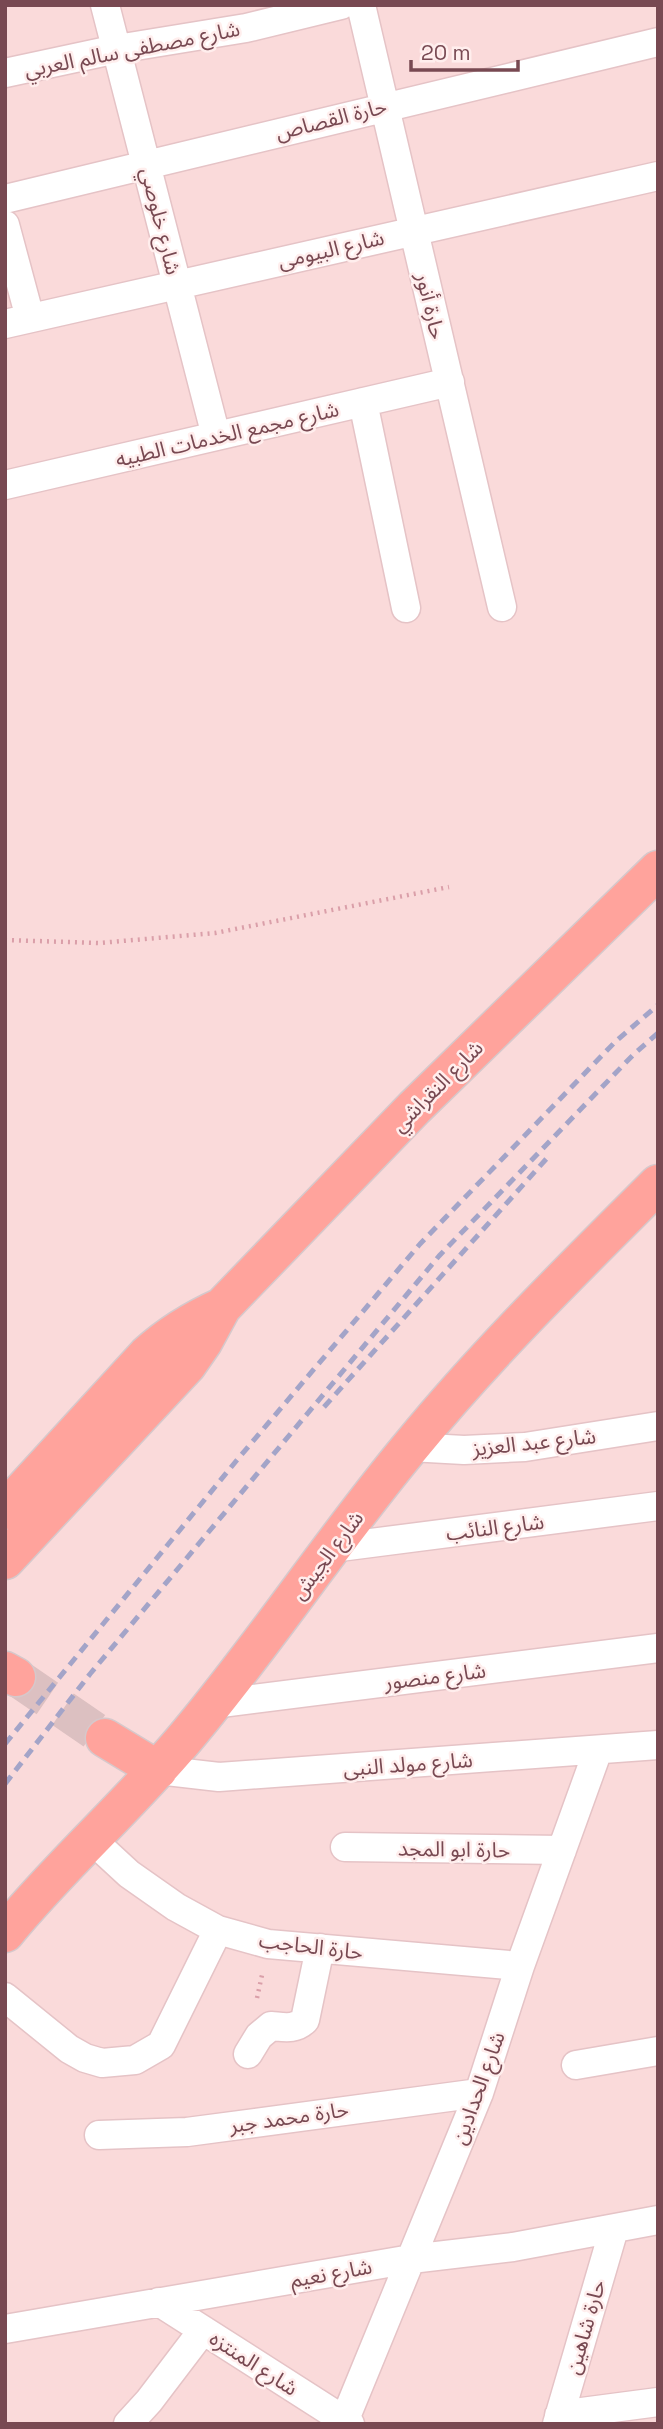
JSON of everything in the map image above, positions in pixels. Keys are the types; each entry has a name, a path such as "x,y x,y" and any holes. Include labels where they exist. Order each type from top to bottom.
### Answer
{"main road":[{"name":"شارع النقراشي","path":"5,1560 187,1365 222,1307 414,1108 658,870"},
{"name":"شارع الجيش","path":"5,1933 90,1838 158,1770 213,1704 410,1447 466,1381 657,1185"},
{"name":"شارع النقراشي","path":"5,1510 147,1355 194,1319 222,1307"},
{"path":"105,1738 158,1770"}],"street":[{"name":"شارع خلوصي","path":"105,5 216,436"},
{"name":"شارع مصطفى سالم العربي","path":"5,73 117,49 246,27 341,5"},
{"name":"حارة أنور","path":"360,5 502,607"},
{"name":"حارة القصاص","path":"5,199 658,42"},
{"name":"شارع البيومى","path":"17,321 658,176"},
{"path":"5,225 17,321"},
{"name":"شارع مجمع الخدمات الطبيه","path":"5,485 450,382"},
{"path":"363,402 406,608"},
{"name":"شارع عبد العزيز","path":"410,1447 464,1450 525,1447 658,1426"},
{"name":"شارع النائب","path":"332,1548 658,1506"},
{"name":"شارع منصور","path":"213,1704 658,1647"},
{"name":"شارع مولد النبى","path":"158,1770 219,1777 658,1745"},
{"name":"شارع الحدادين","path":"346,2423 479,2093 520,1966 598,1751"},
{"name":"حارة الحاجب","path":"90,1838 128,1874 176,1907 218,1930 268,1944 520,1966"},
{"name":"حارة ابو المجد","path":"345,1847 562,1850"},
{"path":"5,1997 69,2049 85,2058 102,2063 135,2060 161,2045 218,1930"},
{"path":"248,2054 271,2026 291,2028 299,2026 305,2020 320,1948"},
{"path":"576,2065 658,2051"},
{"name":"حارة محمد جبر","path":"99,2135 187,2132 479,2093"},
{"name":"شارع نعيم","path":"5,2329 411,2259 513,2247 658,2220"},
{"name":"حارة شاهين","path":"558,2420 614,2230"},
{"name":"شارع المنتزه","path":"159,2302 346,2423"},
{"path":"128,2424 203,2330"},
{"path":"558,2420 658,2402"}],"path":[{"path":"5,940 99,943 215,933 449,887"}],"shaded area":[{"path":"5,5 658,5 658,2424 5,2424"}],"tunnel":[{"path":"16,1677 105,1738"}],"railway":[{"path":"5,1744 237,1460 420,1244 616,1041 658,1005"},
{"path":"5,1784 90,1674 439,1256 633,1055 658,1033"},
{"path":"324,1407 548,1157"}]}
